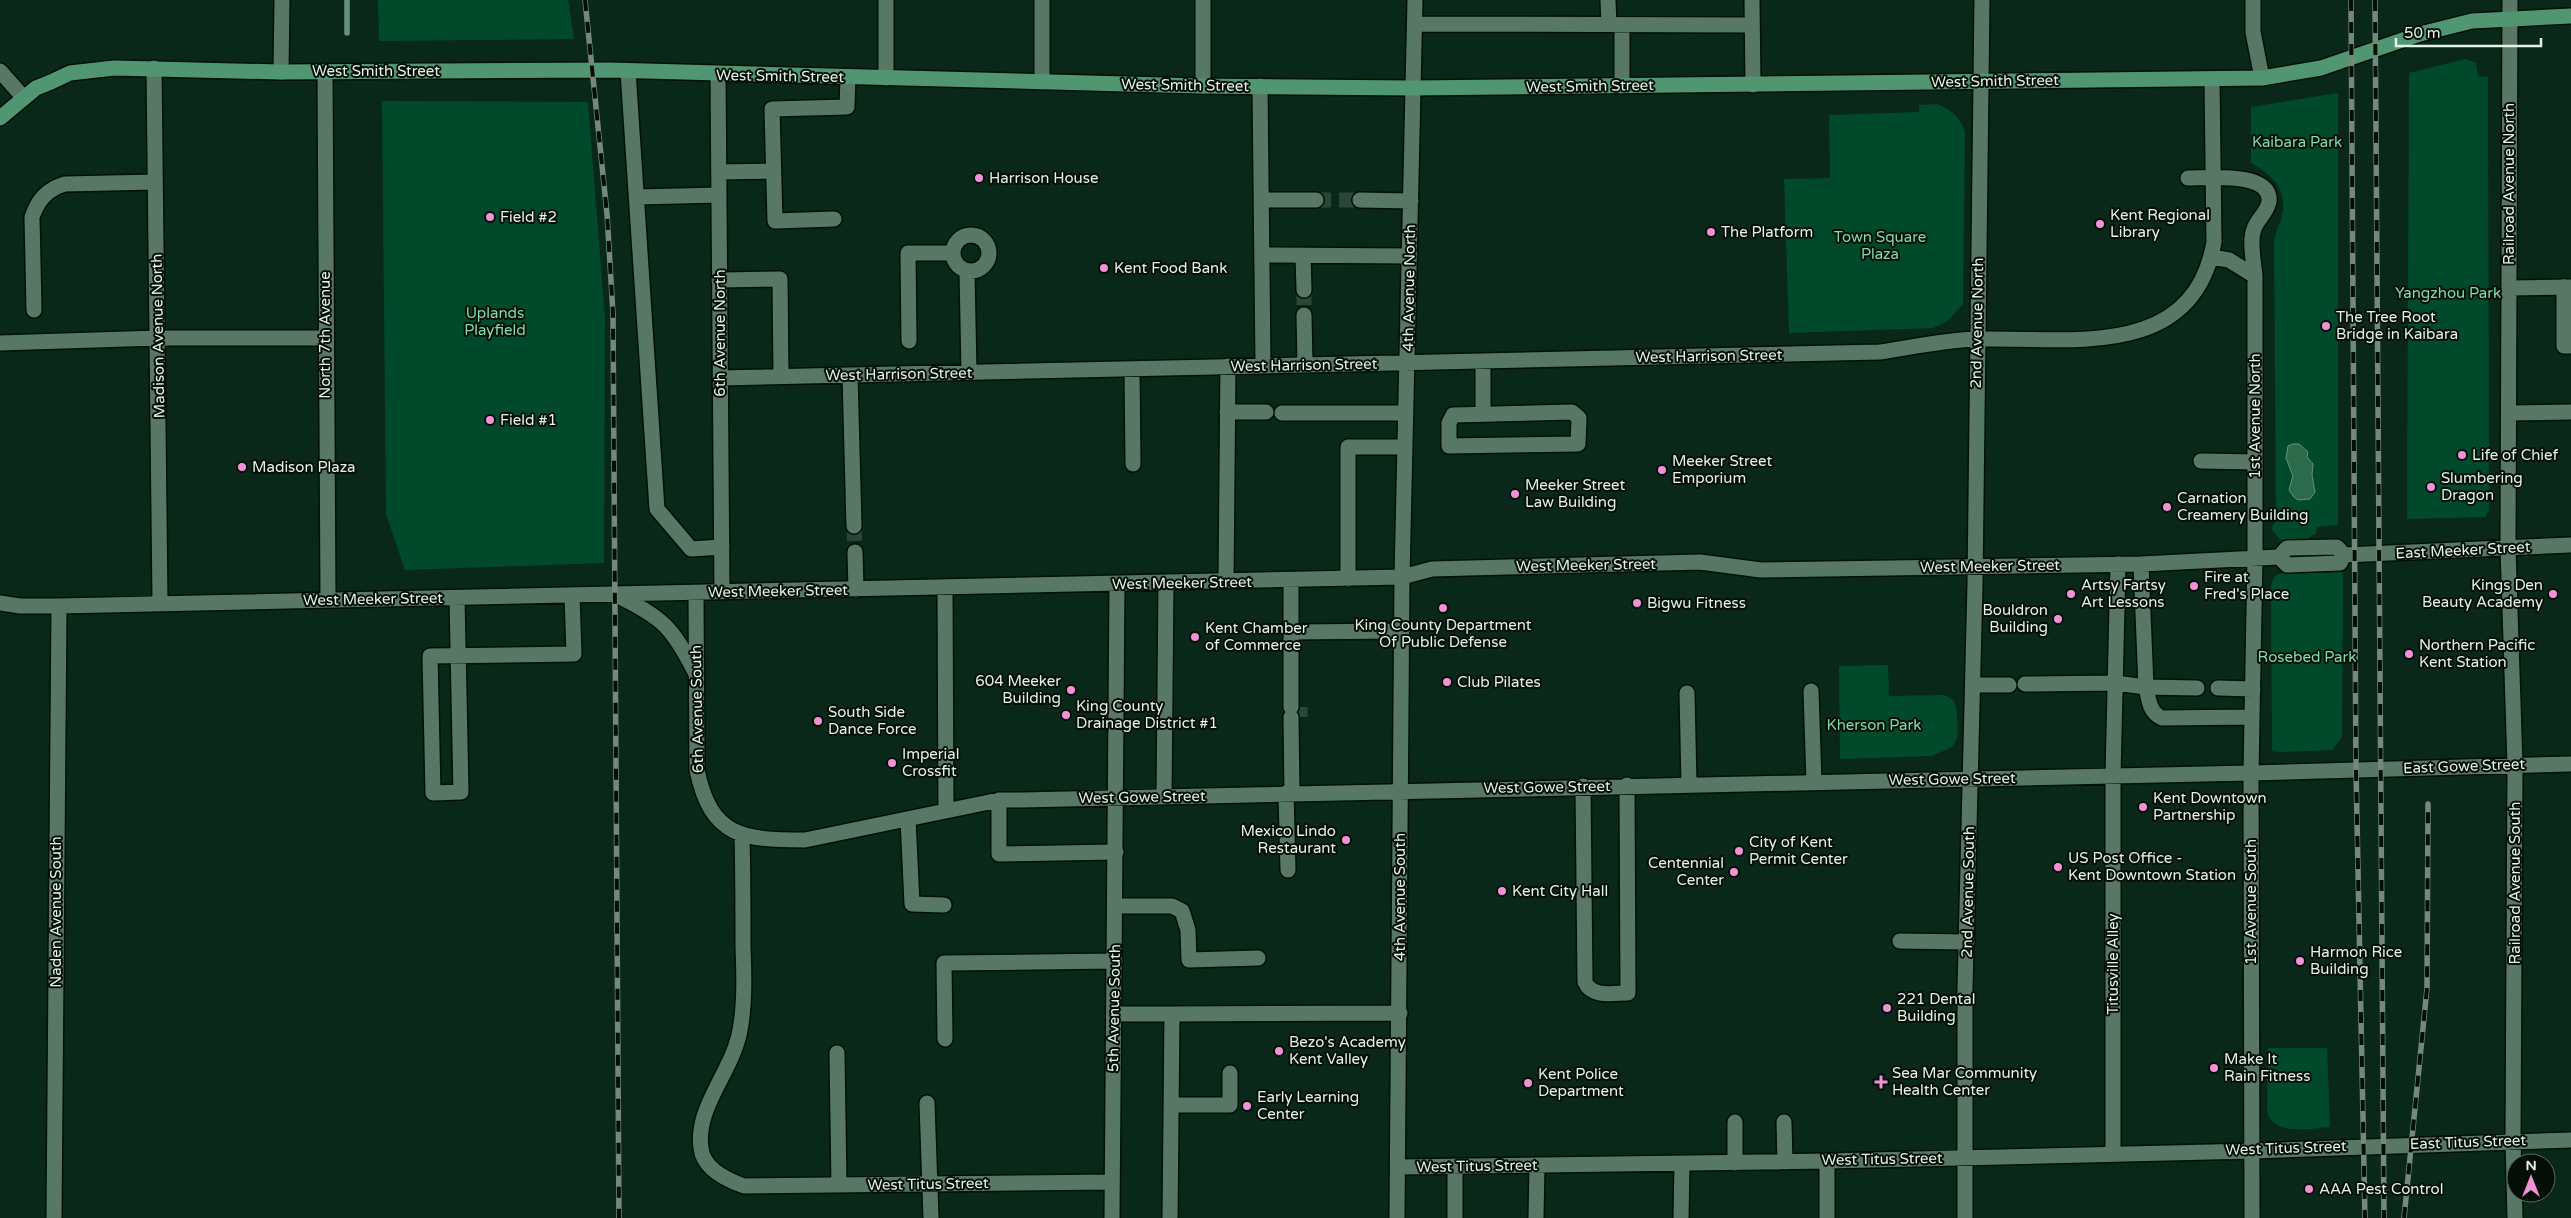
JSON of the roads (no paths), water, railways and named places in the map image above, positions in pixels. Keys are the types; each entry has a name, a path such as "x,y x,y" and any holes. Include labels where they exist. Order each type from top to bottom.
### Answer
{"main road":[{"name":"West Smith Street","path":"0,118 36,88 70,74 114,68 281,72 628,71 1203,86 1412,88 2262,78 2321,68 2420,34 2472,21 2571,16"}],"street":[{"path":"281,72 282,0"},
{"path":"886,0 886,78"},
{"path":"1042,0 1042,82"},
{"path":"1203,0 1203,86"},
{"name":"4th Avenue North","path":"1402,577 1415,0"},
{"path":"1608,0 1615,25 1622,86"},
{"path":"1752,0 1753,85"},
{"name":"2nd Avenue North","path":"1975,566 1976,339 1982,0"},
{"path":"2253,0 2253,32 2262,78"},
{"name":"Railroad Avenue North","path":"2508,548 2510,0"},
{"path":"1415,24 1752,25"},
{"name":"Madison Avenue North","path":"154,68 160,603"},
{"path":"0,71 23,97"},
{"name":"North 7th Avenue","path":"325,71 325,338 328,600"},
{"path":"628,71 657,509 691,549 722,548"},
{"name":"6th Avenue North","path":"718,74 722,592"},
{"path":"834,219 774,221 772,109 848,106 848,77"},
{"name":"West Harrison Street","path":"720,378 1880,352 1946,341 1976,339 2087,339 2135,334 2173,314 2186,303 2200,286 2211,257 2214,242 2212,79"},
{"path":"1260,86 1263,365"},
{"path":"718,172 773,170"},
{"path":"2188,178 2213,178"},
{"name":"1st Avenue North","path":"2213,178 2252,180 2267,191 2269,199 2268,208 2254,229 2255,556"},
{"path":"34,310 32,218 43,196 53,187 64,184 155,182"},
{"path":"637,197 719,195"},
{"path":"1261,200 1316,200"},
{"path":"1360,200 1410,201"},
{"path":"972,235 982,239 988,249 987,261 979,269 967,270 957,264 953,253 953,248 960,238 972,235"},
{"path":"909,341 908,253 953,253"},
{"path":"1262,255 1410,256"},
{"path":"1303,255 1304,290"},
{"path":"2211,257 2229,260 2255,276"},
{"path":"967,270 969,372"},
{"path":"719,280 780,279 781,377"},
{"path":"2509,288 2568,287 2564,346 2571,346"},
{"path":"1304,314 1305,364"},
{"path":"0,343 158,338 325,338"},
{"path":"1483,361 1483,413"},
{"path":"1226,582 1228,366"},
{"path":"1132,368 1133,464"},
{"path":"850,375 854,526"},
{"path":"1228,412 1266,412"},
{"path":"1282,412 1406,412"},
{"path":"1572,412 1579,418 1578,444 1449,446 1449,423 1452,415 1483,413 1572,412"},
{"path":"2509,412 2571,412"},
{"path":"1348,578 1348,446 1405,447"},
{"path":"2201,461 2255,462"},
{"name":"East Meeker Street","path":"2350,555 2571,545"},
{"name":"Railroad Avenue South","path":"2508,548 2516,765 2513,1141 2515,1218"},
{"path":"855,552 856,590"},
{"name":"West Meeker Street","path":"0,603 20,606 60,606 1226,582 1402,577 1432,569 1700,562 1761,570 2141,564 2255,556 2279,557 2287,565 2340,563 2350,555"},
{"name":"1st Avenue South","path":"2252,1218 2251,773 2255,556"},
{"name":"Titusville Alley","path":"2113,1152 2113,776 2118,564"},
{"path":"2141,564 2146,687 2154,714 2162,718 2252,717"},
{"name":"2nd Avenue South","path":"1965,1218 1967,942 1975,566"},
{"name":"4th Avenue South","path":"1397,1218 1399,1167 1402,577"},
{"path":"1288,870 1289,793 1296,712 1296,632 1291,580"},
{"path":"1164,797 1166,583"},
{"name":"5th Avenue South","path":"1112,1218 1117,798 1117,584"},
{"path":"945,588 946,811"},
{"name":"6th Avenue South","path":"696,593 696,770 702,795 719,819 742,836"},
{"path":"615,594 662,621 677,638 696,676"},
{"path":"457,598 458,656 461,792 433,793 430,656 458,656 574,654 572,595"},
{"name":"Naden Avenue South","path":"54,1218 60,606"},
{"path":"1296,632 1402,631"},
{"path":"2025,684 2115,683 2146,687 2197,688"},
{"path":"1973,685 2009,685"},
{"path":"2218,688 2253,689"},
{"path":"1811,692 1814,782"},
{"path":"1687,693 1689,784"},
{"name":"East Gowe Street","path":"2356,770 2571,764"},
{"name":"West Gowe Street","path":"742,836 773,840 805,840 999,800 2356,770"},
{"path":"1583,786 1585,982 1594,993 1628,993 1626,785"},
{"path":"999,800 999,854 1116,852"},
{"path":"908,819 912,904 944,905"},
{"name":"West Titus Street","path":"742,836 744,974 740,1031 724,1076 707,1106 701,1126 700,1150 712,1169 728,1180 744,1186 1112,1182"},
{"path":"1115,906 1172,906 1182,912 1188,930 1189,960 1258,958"},
{"path":"1900,941 1967,942"},
{"path":"945,1039 944,963 1115,961"},
{"path":"1114,1014 1400,1013"},
{"path":"1170,1218 1172,1014"},
{"path":"837,1053 839,1185"},
{"path":"1171,1105 1230,1105 1230,1073"},
{"path":"927,1103 931,1218"},
{"path":"1735,1122 1735,1162"},
{"path":"1784,1122 1785,1162"},
{"name":"East Titus Street","path":"2364,1145 2571,1140"},
{"name":"West Titus Street","path":"1399,1167 1785,1162 2113,1152 2252,1151 2364,1145"},
{"path":"1827,1161 1827,1218"},
{"path":"1681,1218 1682,1164"},
{"path":"1455,1166 1455,1218"},
{"path":"1536,1218 1537,1166"}],"waterway":[{"path":"347,0 347,33"}],"tunnel":[{"path":"1316,200 1360,200"},
{"path":"1304,290 1304,315"},
{"path":"854,526 855,552"},
{"path":"1300,707 1300,717"}],"railway":[{"path":"585,0 607,214 613,314 619,1218"},
{"path":"2351,0 2356,770 2365,1218"},
{"path":"2375,0 2384,1218"},
{"path":"2404,1218 2427,988 2428,804"}],"place":[{"name":"Harrison House","path":"979,178"},
{"name":"Field #2","path":"490,217"},
{"name":"Kent Regional Library","path":"2100,224"},
{"name":"The Platform","path":"1711,232"},
{"name":"Kent Food Bank","path":"1104,268"},
{"name":"The Tree Root Bridge in Kaibara","path":"2326,326"},
{"name":"Field #1","path":"490,420"},
{"name":"Life of Chief","path":"2462,455"},
{"name":"Madison Plaza","path":"242,467"},
{"name":"Meeker Street Emporium","path":"1662,470"},
{"name":"Slumbering Dragon","path":"2431,487"},
{"name":"Meeker Street Law Building","path":"1515,494"},
{"name":"Carnation Creamery Building","path":"2167,507"},
{"name":"Fire at Fred's Place","path":"2194,586"},
{"name":"Artsy Fartsy Art Lessons","path":"2071,594"},
{"name":"Kings Den Beauty Academy","path":"2553,594"},
{"name":"Bigwu Fitness","path":"1637,603"},
{"name":"King County Department Of Public Defense","path":"1443,608"},
{"name":"Bouldron Building","path":"2058,619"},
{"name":"Kent Chamber of Commerce","path":"1195,637"},
{"name":"Northern Pacific Kent Station","path":"2409,654"},
{"name":"Club Pilates","path":"1447,682"},
{"name":"604 Meeker Building","path":"1071,690"},
{"name":"King County Drainage District #1","path":"1066,715"},
{"name":"South Side Dance Force","path":"818,721"},
{"name":"Imperial Crossfit","path":"892,763"},
{"name":"Kent Downtown Partnership","path":"2143,807"},
{"name":"Mexico Lindo Restaurant","path":"1346,840"},
{"name":"City of Kent Permit Center","path":"1739,851"},
{"name":"US Post Office - Kent Downtown Station","path":"2058,867"},
{"name":"Centennial Center","path":"1734,872"},
{"name":"Kent City Hall","path":"1502,891"},
{"name":"Harmon Rice Building","path":"2300,961"},
{"name":"221 Dental Building","path":"1887,1008"},
{"name":"Bezo's Academy Kent Valley","path":"1279,1051"},
{"name":"Make It Rain Fitness","path":"2214,1068"},
{"name":"Sea Mar Community Health Center","path":"1881,1082"},
{"name":"Kent Police Department","path":"1528,1083"},
{"name":"Early Learning Center","path":"1247,1106"},
{"name":"AAA Pest Control","path":"2309,1189"}],"park label":[{"name":"Kaibara Park","path":"2297,142"},
{"name":"Town Square Plaza","path":"1880,246"},
{"name":"Yangzhou Park","path":"2448,293"},
{"name":"Uplands Playfield","path":"495,322"},
{"name":"Rosebed Park","path":"2307,657"},
{"name":"Kherson Park","path":"1874,725"}]}
